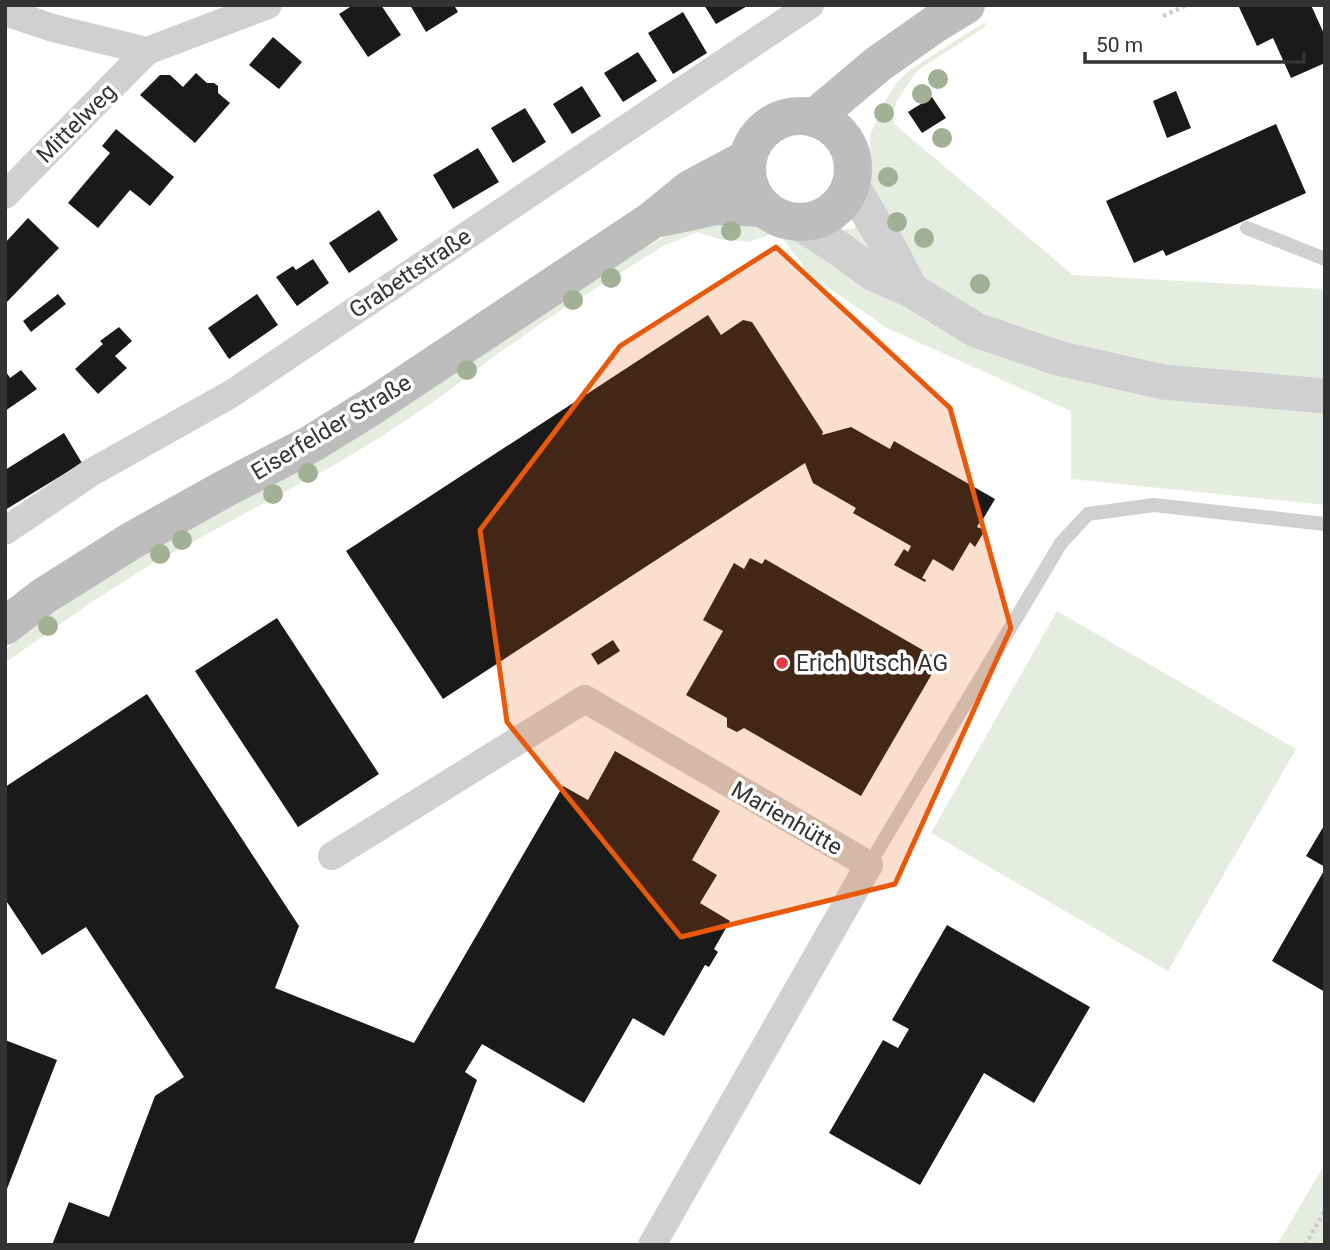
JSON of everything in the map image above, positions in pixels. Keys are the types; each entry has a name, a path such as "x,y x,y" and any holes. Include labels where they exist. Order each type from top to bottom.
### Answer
{"main road":[{"path":"814,118 878,64 966,5"},
{"path":"845,142 849,117 878,64"},
{"path":"797,116 814,118 827,124 845,142 851,155 851,184 843,200 831,212 815,220 781,215 753,194 747,176 748,158 754,142 765,129 780,120 797,116"},
{"name":"Eiserfelder Straße","path":"5,626 44,596 131,541 311,444 374,405 652,220 690,189 748,158"},
{"name":"Eiserfelder Straße","path":"652,220 716,206 781,215"}],"street":[{"path":"5,12 53,28 147,51 268,5"},
{"name":"Grabettstraße","path":"5,531 92,472 231,394 810,5"},
{"name":"Mittelweg","path":"5,195 147,51"},
{"path":"851,184 911,290"},
{"path":"781,215 838,248 874,274 911,290 976,330 1058,358 1163,382 1325,396"},
{"name":"Marienhütte","path":"332,856 585,699 869,866 652,1245"}],"lane":[{"path":"1247,228 1325,259"},
{"path":"869,866 1061,543 1088,514 1154,505 1325,524"}],"path":[{"path":"1163,16 1187,5"},
{"path":"1305,1245 1325,1211"}],"highlighted area":[{"path":"776,247 950,408 1011,628 895,884 681,937 507,722 480,530 620,346"}],"shaded area":[{"path":"987,23 985,27 918,70 898,99 893,112 894,124 1073,275 1325,289 1325,505 1071,479 1071,411 887,328 810,275 779,233 855,229 869,163 870,135 897,82 911,69"},
{"path":"718,223 757,225 778,232 749,242 719,239 697,232 663,246 555,314 384,435 150,565 90,603 5,663 5,650 107,577 622,260 660,239 696,226"},
{"path":"1057,611 1296,749 1168,971 931,833"},
{"path":"1325,1164 1325,1245 1277,1245"}],"building":[{"path":"353,5 381,5 401,35 368,57 339,14"},
{"path":"410,5 454,5 458,12 426,32"},
{"path":"704,5 749,5 716,24"},
{"path":"1238,5 1311,5 1325,36 1325,63 1291,78 1273,38 1257,46"},
{"path":"683,12 707,53 673,74 648,33"},
{"path":"273,37 302,62 279,89 249,65"},
{"path":"638,52 657,81 623,102 604,73"},
{"path":"196,73 207,83 218,86 218,93 230,103 195,143 140,95 160,75 170,75 183,87"},
{"path":"582,86 601,116 572,134 553,104"},
{"path":"1176,91 1191,128 1167,138 1153,101"},
{"path":"932,97 946,118 922,133 908,112"},
{"path":"525,108 546,142 513,163 491,128"},
{"path":"1276,124 1306,193 1166,256 1163,250 1134,263 1106,201"},
{"path":"116,129 174,177 150,206 130,190 98,228 68,203 110,153 102,146"},
{"path":"478,148 499,182 453,209 433,175"},
{"path":"379,210 398,240 349,273 329,243"},
{"path":"28,218 59,248 5,304 5,243"},
{"path":"313,259 329,283 297,306 276,277 293,266 296,270"},
{"path":"58,294 66,304 31,332 23,321"},
{"path":"257,294 278,325 229,359 208,328"},
{"path":"708,315 721,335 743,320 752,322 823,432 822,435 851,427 890,449 894,441 995,499 977,527 985,530 975,547 970,542 953,571 933,559 922,578 925,582 894,565 904,549 908,552 911,546 853,513 856,508 813,483 805,463 443,699 346,551"},
{"path":"119,327 132,341 115,356 127,368 98,394 75,369 103,344 100,341"},
{"path":"5,370 10,378 21,370 37,389 5,411"},
{"path":"64,433 82,463 5,510 5,470"},
{"name":"Erich Utsch AG","path":"750,558 762,564 765,559 940,660 861,796 744,728 737,732 727,727 727,718 686,695 723,631 703,620 734,563 744,569"},
{"path":"277,618 379,774 298,827 195,671"},
{"path":"613,640 620,651 598,665 591,654"},
{"path":"147,694 299,926 275,988 414,1043 563,786 588,800 615,751 720,811 692,860 717,875 700,903 730,921 714,949 718,952 709,967 705,965 664,1036 633,1018 584,1103 482,1044 465,1072 477,1080 413,1245 52,1245 69,1202 109,1217 155,1096 184,1077 86,927 42,955 5,899 5,787"},
{"path":"1325,824 1325,867 1306,856"},
{"path":"1325,869 1325,992 1272,961"},
{"path":"947,925 1090,1007 1034,1103 984,1073 920,1185 829,1133 883,1040 898,1048 909,1029 892,1020"},
{"path":"5,1040 57,1060 5,1194"}],"place":[{"name":"Erich Utsch AG","path":"782,663"}]}
